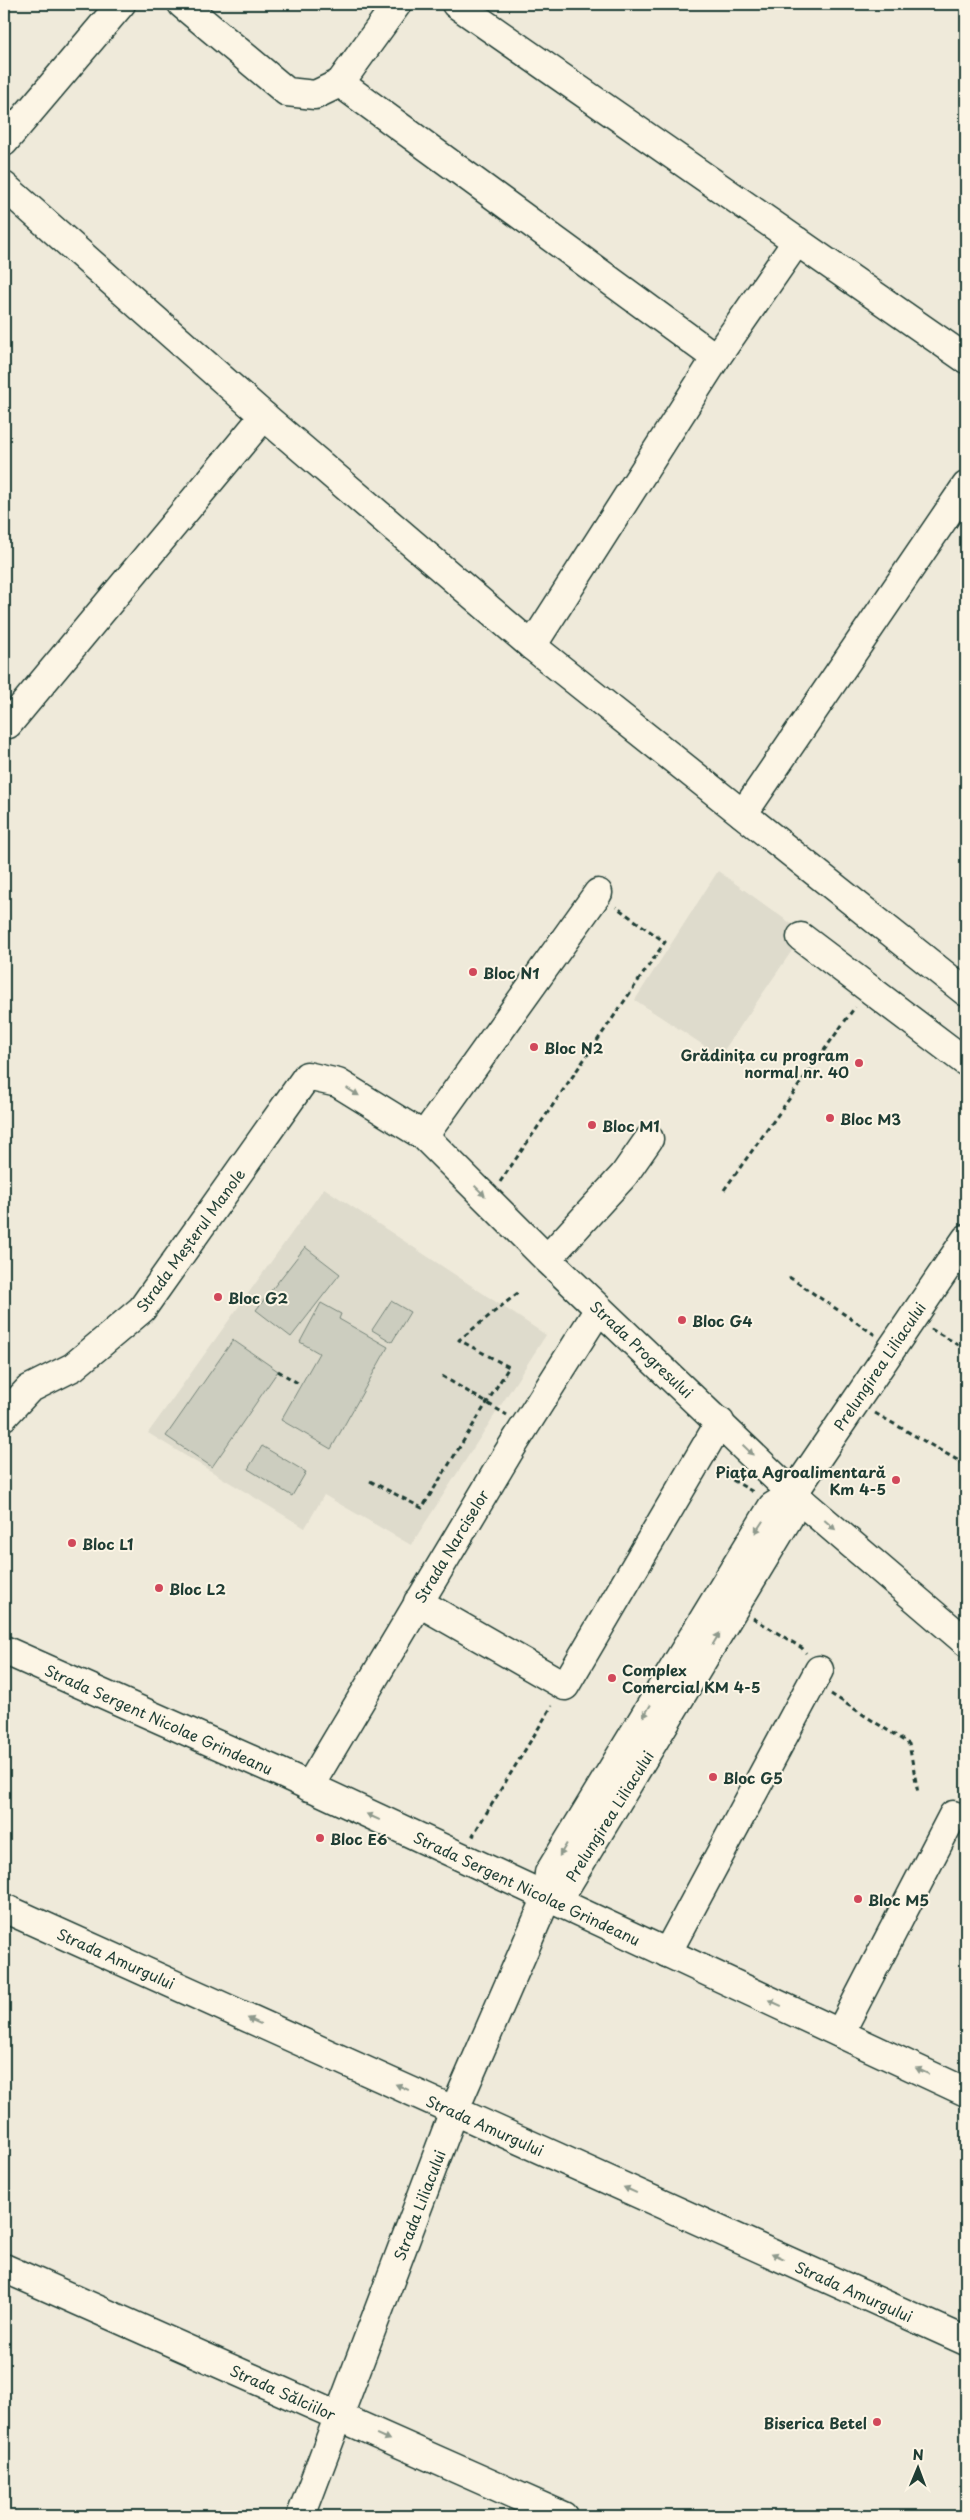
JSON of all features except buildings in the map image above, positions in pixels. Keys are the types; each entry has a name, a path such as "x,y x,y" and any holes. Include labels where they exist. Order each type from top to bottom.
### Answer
{"street":[{"path":"4,142 121,4"},
{"path":"182,4 287,92 315,95 340,83 397,4"},
{"path":"456,4 966,359"},
{"path":"340,83 716,358"},
{"path":"4,186 264,416 532,646 966,992"},
{"path":"532,646 716,358 797,241"},
{"path":"4,724 8,724 264,416"},
{"path":"743,814 966,486"},
{"path":"424,1136 598,893"},
{"path":"801,937 966,1062"},
{"name":"Strada Progresului","path":"307,1076 338,1083 424,1136 598,1309 720,1422 793,1494 966,1642"},
{"name":"Strada Meșterul Manole","path":"4,1416 29,1389 72,1367 107,1340 142,1309 307,1076"},
{"path":"547,1259 624,1175 649,1139"},
{"name":"Prelungirea Liliacului","path":"547,1897 567,1885 789,1517 793,1494 911,1317 966,1239"},
{"name":"Strada Narciselor","path":"309,1787 525,1425 598,1309"},
{"path":"418,1602 564,1686 720,1422"},
{"name":"Prelungirea Liliacului","path":"547,1897 549,1873 747,1546 772,1507 793,1494"},
{"name":"Strada Sergent Nicolae Grindeanu","path":"4,1650 309,1787 966,2092"},
{"path":"667,1952 819,1670"},
{"path":"840,2033 953,1815"},
{"name":"Strada Liliacului","path":"301,2516 454,2111 547,1897"},
{"name":"Strada Amurgului","path":"4,1908 966,2341"},
{"name":"Strada Sălciilor","path":"4,2268 562,2516"}],"path":[{"path":"489,1199 665,942 598,893"},
{"path":"724,1190 869,988"},
{"path":"789,1277 892,1347"},
{"path":"370,1481 422,1508 509,1367 459,1340 519,1292"},
{"path":"911,1317 966,1349"},
{"path":"278,1371 301,1385"},
{"path":"442,1376 525,1425"},
{"path":"855,1401 966,1465"},
{"path":"698,1459 756,1494"},
{"path":"736,1607 802,1648 819,1670 832,1697 909,1744 918,1793"},
{"path":"481,1840 473,1835 564,1686"}],"shaded area":[{"path":"718,871 804,933 720,1056 635,1000"},
{"path":"324,1188 546,1335 411,1545 324,1495 305,1528 148,1433"},
{"path":"305,1247 340,1274 291,1337 256,1310"},
{"path":"391,1301 410,1312 392,1342 372,1330"},
{"path":"321,1303 341,1314 339,1319 388,1347 331,1449 281,1420 319,1353 300,1342"},
{"path":"233,1340 278,1371 212,1467 166,1436"},
{"path":"262,1446 306,1472 292,1496 248,1469"}],"place":[{"name":"Bloc N1","path":"473,972"},
{"name":"Bloc N2","path":"534,1047"},
{"name":"Grădinița cu program normal nr. 40","path":"859,1063"},
{"name":"Bloc M3","path":"830,1118"},
{"name":"Bloc M1","path":"592,1125"},
{"name":"Bloc G2","path":"218,1297"},
{"name":"Bloc G4","path":"682,1320"},
{"name":"Piața Agroalimentară Km 4-5","path":"896,1480"},
{"name":"Bloc L1","path":"72,1543"},
{"name":"Bloc L2","path":"159,1588"},
{"name":"Complex Comercial KM 4-5","path":"612,1678"},
{"name":"Bloc G5","path":"713,1777"},
{"name":"Bloc E6","path":"320,1838"},
{"name":"Bloc M5","path":"858,1899"},
{"name":"Biserica Betel","path":"877,2422"}]}
